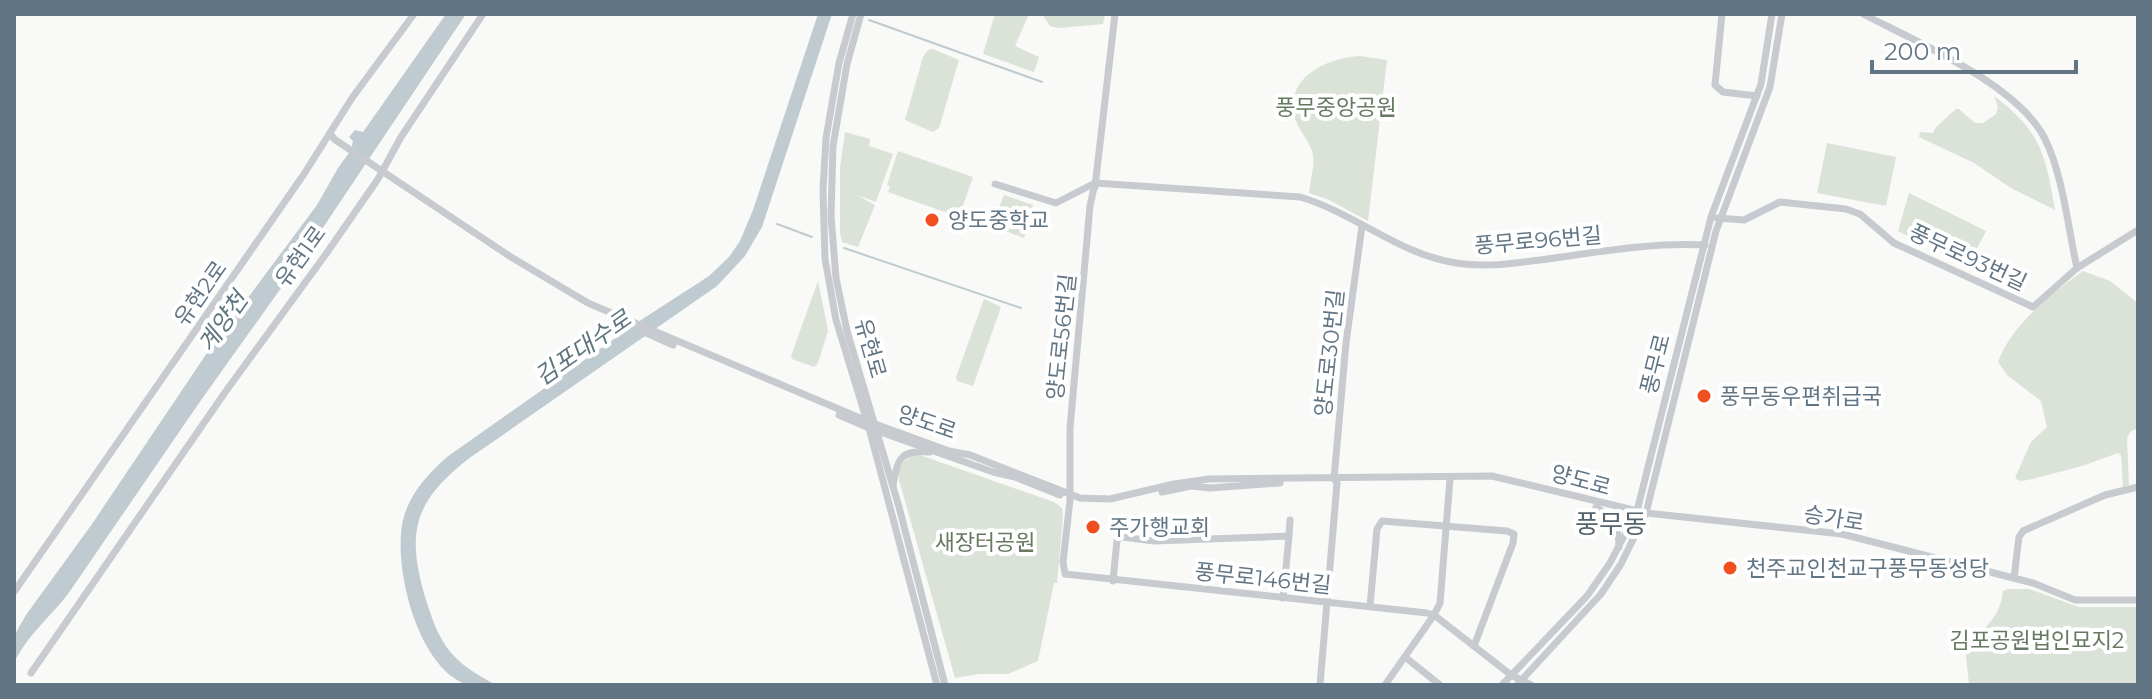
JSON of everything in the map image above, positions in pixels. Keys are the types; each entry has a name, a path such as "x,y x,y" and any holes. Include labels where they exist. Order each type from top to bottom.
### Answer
{"street":[{"name":"유현2로","path":"14,592 331,138 352,98 414,14"},
{"name":"유현1로","path":"31,673 380,172 483,14"},
{"name":"유현로","path":"853,14 831,104 824,153 825,259 836,320 892,487 945,685"},
{"name":"유현로","path":"861,14 835,123 831,216 840,304 937,685"},
{"name":"양도로56번길","path":"1070,498 1072,407 1086,275 1088,223 1115,14"},
{"path":"1722,14 1715,85 1723,92 1757,96"},
{"name":"풍무로","path":"1502,685 1587,596 1619,548 1636,513 1708,245 1757,96 1772,14"},
{"name":"풍무로","path":"1716,218 1770,87 1782,14"},
{"path":"1863,14 1993,85 2022,107 2049,147 2077,268 2138,230"},
{"name":"양도로","path":"331,138 510,260 580,303 872,426 1070,498 1110,503 1191,486 1210,488 1273,483 1450,479 1503,482 1596,507 1646,513"},
{"path":"995,184 1056,203 1095,183"},
{"name":"풍무로96번길","path":"1095,183 1289,196 1320,204 1419,255 1477,266 1622,250 1708,245"},
{"name":"풍무로93번길","path":"1716,218 1744,220 1780,202 1846,209 1860,214 1894,243 2033,307 2077,268"},
{"name":"양도로30번길","path":"1320,685 1345,353 1362,226"},
{"name":"풍무로","path":"1519,682 1601,594 1625,556 1646,513 1708,245"},
{"name":"양도로","path":"872,426 970,455 1048,484 1070,498"},
{"path":"892,487 898,462 903,455 918,451 940,453"},
{"name":"양도로","path":"1336,481 1492,476 1636,513"},
{"path":"1385,685 1434,615 1440,599 1450,479"},
{"path":"2014,578 2019,537 2023,531 2109,494 2138,487"},
{"name":"풍무로146번길","path":"1070,498 1064,571 1073,576 1434,615 1519,682 1531,685"},
{"path":"1596,507 1616,526 1619,548"},
{"name":"승가로","path":"1646,513 1842,534 2014,578 2075,600 2138,600"},
{"path":"1283,598 1290,520"},
{"path":"1370,606 1380,523 1388,520 1512,532 1515,537 1474,646"},
{"path":"1113,581 1117,540 1122,537 1154,541 1289,536"},
{"path":"1405,657 1440,685"}],"green space":[{"path":"995,14 1029,14 1015,46 1039,57 1034,72 983,54"},
{"path":"1042,14 1105,14 1103,24 1059,28 1050,26"},
{"path":"933,49 959,60 939,128 933,132 905,120 923,57"},
{"name":"풍무중앙공원","path":"1360,56 1387,60 1368,221 1309,193 1313,155 1296,121 1293,106 1295,93 1310,73 1334,61"},
{"path":"1994,96 2022,121 2039,146 2055,210 2011,188 1974,163 1919,137 1920,132 1933,133 1956,109 1975,123 1983,123 1996,114 1998,107"},
{"path":"845,132 870,139 869,146 893,154 876,202 857,195 875,205 858,247 842,242 840,233 840,168"},
{"path":"1827,143 1896,157 1886,206 1817,193"},
{"path":"898,151 973,177 959,217 888,192 890,186 887,185"},
{"path":"1909,193 1986,231 1968,266 1898,231"},
{"path":"1004,195 1033,205 1024,238 992,226"},
{"path":"2083,271 2110,281 2138,303 2138,428 2130,432 2127,438 2129,485 2123,487 2121,455 2118,453 2028,480 2015,478 2031,442 2047,427 2041,401 2007,375 1998,362 2022,323 2045,300"},
{"path":"818,281 828,331 814,367 791,356"},
{"path":"984,299 1001,307 973,386 957,381 956,377"},
{"name":"새장터공원","path":"917,454 1054,502 1062,508 1057,583 1054,583 1038,661 1008,674 955,678 899,480 902,464"},
{"name":"김포공원법인묘지2","path":"2029,589 2079,607 2138,607 2138,685 1969,685 1965,645 1990,622 1999,608 2003,591"}],"shaded area":[{"path":"446,14 466,14 306,253 68,594 32,636 14,663 14,636 26,615 92,524 209,350 317,205 351,150 353,141 349,137 355,130 363,132"},
{"path":"818,14 832,14 762,227 745,256 717,286 471,457 452,473 426,504 419,520 416,557 435,624 445,645 459,661 496,685 465,684 448,673 433,656 411,610 401,559 401,535 411,499 447,457 641,320 709,276 729,257 740,241 753,210"}],"waterway":[{"path":"869,20 1042,82"},
{"path":"777,224 812,237"},
{"path":"844,248 1021,308"}],"place":[{"name":"양도중학교","path":"932,220"},
{"name":"풍무동우편취급국","path":"1704,396"},
{"name":"주가행교회","path":"1093,527"},
{"name":"천주교인천교구풍무동성당","path":"1730,568"}],"district":[{"name":"풍무동","path":"1611,524"}],"water label":[{"name":"계양천","path":"223,322"},
{"name":"김포대수로","path":"583,348"}]}
